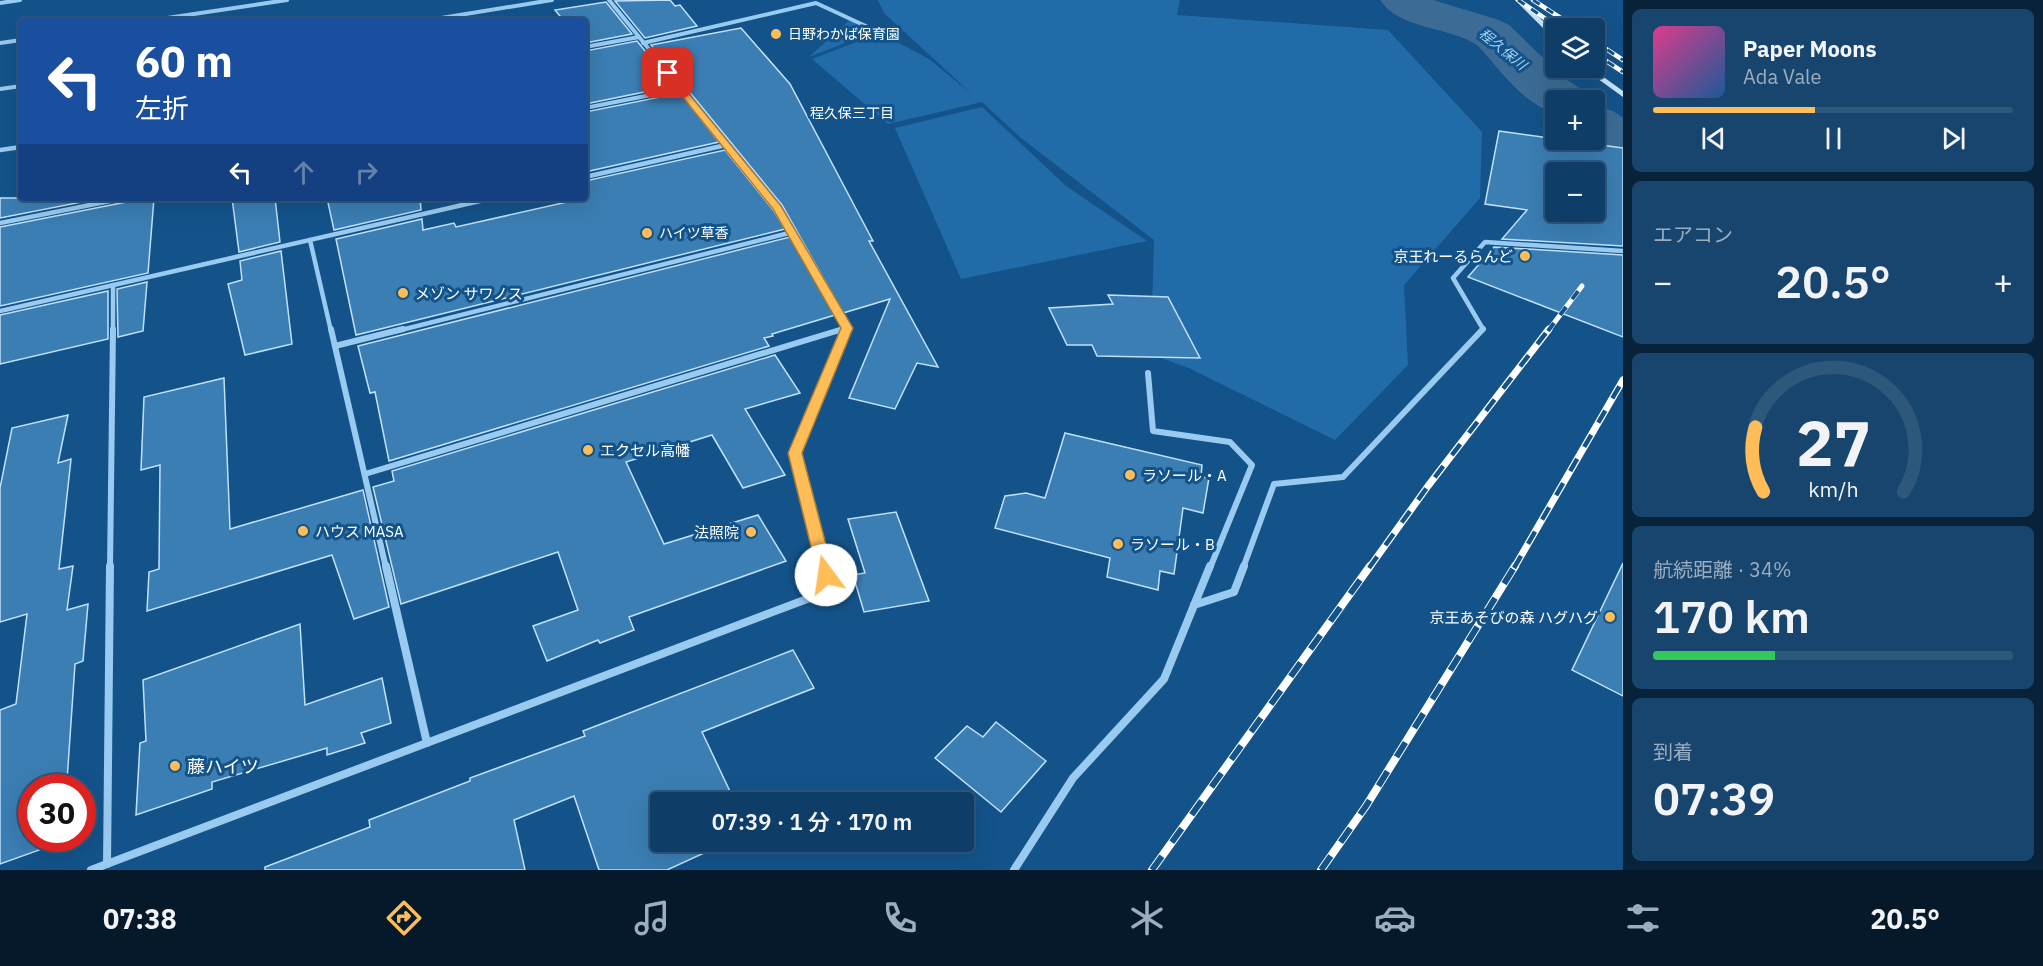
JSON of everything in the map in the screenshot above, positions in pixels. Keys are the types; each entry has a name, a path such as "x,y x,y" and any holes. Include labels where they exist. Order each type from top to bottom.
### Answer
{"main road":[{"path":"1518,0 1545,28"},
{"path":"1600,78 1623,95"}],"street":[{"path":"0,3 20,0"},
{"path":"167,18 287,0"},
{"path":"441,18 552,0"},
{"path":"609,0 778,208 847,328"},
{"path":"588,47 641,40 816,3 870,28"},
{"path":"0,43 18,40"},
{"path":"0,89 18,86"},
{"path":"588,107 681,89"},
{"path":"588,176 726,145"},
{"path":"0,150 18,147"},
{"path":"0,223 110,201"},
{"path":"0,311 480,201"},
{"path":"335,346 793,232"},
{"path":"310,240 427,743"},
{"path":"1194,605 1234,592 1274,484 1342,477 1483,329 1453,278 1485,242 1623,251"},
{"path":"107,864 113,285"},
{"path":"365,474 847,328"},
{"path":"91,870 815,596 826,575 795,453 847,328"},
{"path":"1014,870 1072,778 1164,679 1252,465 1230,442 1153,431 1148,373"}],"shaded area":[{"path":"878,0 1180,0 1177,15 1388,30 1482,132 1480,198 1404,285 1408,365 1335,440 1191,369 1119,342 1152,312 1154,240 1021,138 982,102 888,124 812,59 880,33 929,59 973,95 884,13"},
{"path":"850,20 873,32 809,57 839,29"},
{"path":"982,107 1066,186 1147,241 961,279 895,128"}],"building":[{"path":"670,0 675,6 680,5 697,26 645,38 615,1"},
{"path":"606,2 632,34 588,42 588,18 562,18 555,10"},
{"path":"741,28 790,84 873,241 869,241 938,367 917,363 895,409 849,398 890,299 843,313 782,205 651,45"},
{"path":"637,41 674,86 588,103 588,50"},
{"path":"680,93 719,142 588,171 588,111"},
{"path":"1499,131 1545,137 1545,150 1605,150 1605,146 1623,148 1623,246 1502,239 1527,210 1485,204"},
{"path":"725,150 774,211 785,229 356,335 336,239 422,219 423,230 454,223 456,227 572,201 588,201 588,180"},
{"path":"0,198 18,198 18,201 87,201 0,218"},
{"path":"154,201 148,273 0,306 0,227 126,202"},
{"path":"232,201 275,201 280,242 239,252"},
{"path":"328,201 420,201 421,210 334,230"},
{"path":"790,237 835,315 772,334 773,336 764,338 769,346 389,461 375,392 370,393 358,346"},
{"path":"1494,247 1623,255 1623,337 1468,277"},
{"path":"281,251 292,344 245,355 228,284 242,280 240,261"},
{"path":"147,282 143,331 118,337 117,289"},
{"path":"108,291 108,339 0,364 0,315"},
{"path":"1108,295 1168,297 1200,358 1097,356 1092,345 1067,345 1049,308 1113,304"},
{"path":"775,355 800,393 745,409 785,475 743,488 712,435 626,462 664,544 758,515 786,561 629,617 634,630 600,643 598,640 547,661 533,626 578,610 558,552 401,604 373,487 394,481 392,471"},
{"path":"224,378 230,529 363,490 389,607 354,619 332,555 147,611 149,572 159,569 160,465 141,470 144,397"},
{"path":"68,415 58,463 71,459 59,569 73,566 67,610 88,604 83,661 75,664 67,774 18,774 18,852 34,852 0,864 0,710 16,704 27,614 0,622 0,488 12,428"},
{"path":"1065,433 1202,465 1201,477 1209,478 1203,513 1183,508 1174,574 1160,571 1158,590 1107,577 1110,558 995,528 1005,496 1026,493 1045,498"},
{"path":"896,512 929,601 864,612 853,575 865,573 848,519"},
{"name":"京王あそびの森 ハグハグ","path":"1623,563 1623,696 1572,670"},
{"path":"300,624 305,705 382,678 391,723 361,733 365,743 327,755 327,748 212,782 212,789 136,815 140,743 146,741 143,680"},
{"path":"793,650 814,688 702,732 730,792 650,792 650,852 706,852 667,870 599,870 574,796 514,820 525,870 265,870 265,867 370,827 369,820 470,781 470,778 585,736 583,731"},
{"path":"996,722 1046,761 1001,812 935,758 967,726 983,737"}],"waterway":[{"name":"程久保川","path":"1401,0 1417,9 1483,29 1493,35 1548,90"},
{"name":"程久保川","path":"1605,129 1623,141"}],"railway":[{"path":"1518,0 1545,18"},
{"path":"1533,0 1561,18"},
{"path":"1605,48 1623,60"},
{"path":"1605,60 1623,72"},
{"path":"1548,331 1582,286"},
{"path":"1369,568 1428,486 1549,329"},
{"path":"1514,568 1623,380"},
{"path":"1152,870 1370,566"},
{"path":"1321,870 1366,806 1515,566"}],"place":[{"name":"日野わかば保育園","path":"776,34"},
{"name":"ハイツ草香","path":"647,233"},
{"name":"京王れーるらんど","path":"1525,256"},
{"name":"メゾン サワノス","path":"403,293"},
{"name":"エクセル高幡","path":"588,450"},
{"name":"ラソール・A","path":"1130,475"},
{"name":"ハウス MASA","path":"303,531"},
{"name":"法照院","path":"751,532"},
{"name":"ラソール・B","path":"1118,544"},
{"name":"京王あそびの森 ハグハグ","path":"1610,617"},
{"name":"藤ハイツ","path":"175,766"}],"district":[{"name":"程久保三丁目","path":"852,113"}],"route":[{"path":"668,73 778,208 847,328 795,453 826,575"}]}
